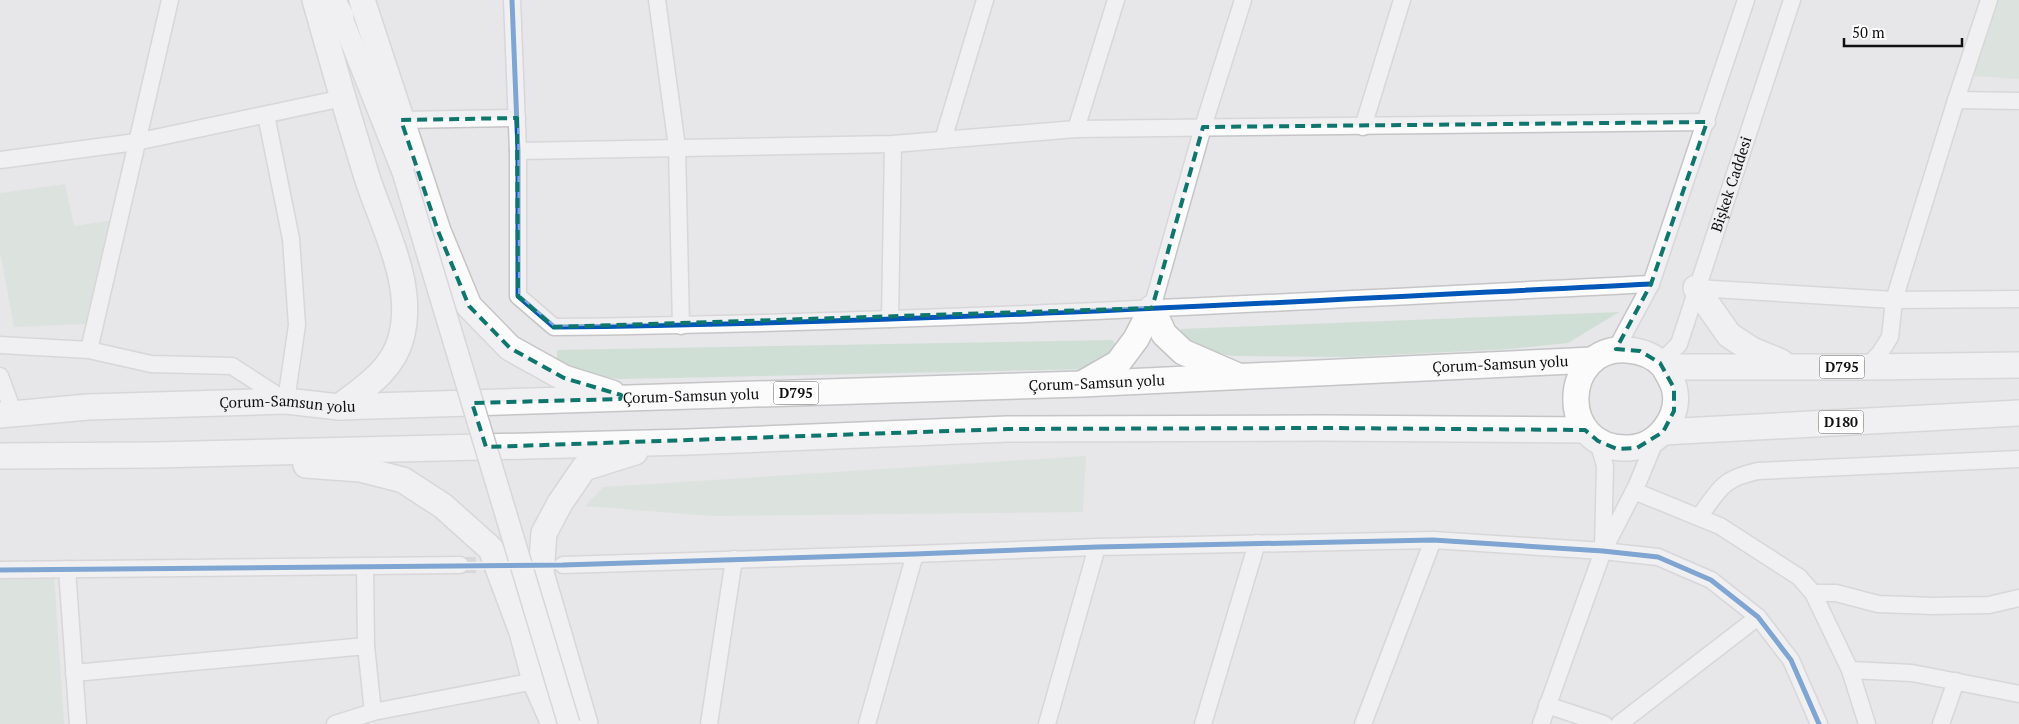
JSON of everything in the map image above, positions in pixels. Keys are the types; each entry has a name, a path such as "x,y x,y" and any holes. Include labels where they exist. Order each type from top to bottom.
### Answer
{"highway":[{"path":"315,0 367,179 396,259 403,294 405,322 401,340 392,360 378,377 339,407"},
{"path":"362,0 438,232 469,306 510,348 564,378 631,399"},
{"path":"1696,288 1729,335 1752,350 1793,367"},
{"path":"1152,308 1164,334 1183,352 1242,377"},
{"path":"1082,384 1118,363 1136,339 1152,308"},
{"name":"Çorum-Samsun yolu","path":"7,415 88,407 286,401 339,407 1082,384 1593,360 1616,349 1640,350 1662,365"},
{"name":"Çorum-Samsun yolu","path":"1591,436 1575,406 1578,381 1593,360"},
{"path":"0,456 156,455 688,442 1007,429 1324,428 1591,436 1617,449 1637,448 1660,436 1674,411 1674,388 1662,365"},
{"name":"D795","path":"1662,365 1793,367 2019,365"},
{"name":"D180","path":"1660,436 2019,413"},
{"path":"585,724 541,574 544,533 560,503 584,468 633,453 688,442"},
{"path":"156,455 360,469 403,480 442,506 491,549 522,632 535,681 554,724"}],"main road":[{"path":"338,5 403,172 569,724"}],"street":[{"path":"89,350 170,0"},
{"path":"512,0 518,151 518,296 554,327 681,326 890,319 1651,284"},
{"path":"657,0 677,147 681,326"},
{"path":"943,140 985,0"},
{"path":"1076,130 1116,0"},
{"path":"1152,308 1243,0"},
{"path":"1363,127 1402,0"},
{"path":"1616,349 1651,284 1707,122 1746,0"},
{"name":"Bişkek Caddesi","path":"1662,365 1679,344 1792,0"},
{"path":"1868,367 1880,353 1890,336 1894,300 1989,0"},
{"path":"0,160 136,142 343,98"},
{"path":"1956,100 2019,101"},
{"path":"0,346 89,350 151,364 232,366 286,401 298,325 291,239 266,115"},
{"path":"401,120 517,118"},
{"path":"518,151 892,144 1076,130 1707,122"},
{"path":"890,319 892,144"},
{"path":"1696,288 1894,300 2019,299"},
{"path":"0,376 7,415"},
{"path":"1591,436 1605,466 1603,551"},
{"path":"1540,724 1603,551 1660,436"},
{"path":"1699,518 1724,483 1739,475 1758,471 2019,459"},
{"path":"1634,491 1720,526 1754,546 1799,577 1813,593 1850,670 1867,724"},
{"path":"1363,724 1433,540"},
{"path":"563,565 1097,547 1433,540 1603,551 1658,557 1711,580 1758,617 1791,660 1819,724"},
{"path":"1203,724 1256,543"},
{"path":"1047,724 1097,547"},
{"path":"867,724 915,554"},
{"path":"709,724 734,559"},
{"path":"365,566 366,646 373,712"},
{"path":"0,570 460,566"},
{"path":"68,569 78,724"},
{"path":"1813,593 1836,593 1878,604 1933,606 1989,605 2019,598"},
{"path":"1619,724 1758,617"},
{"path":"74,673 366,646"},
{"path":"1850,670 1912,673 2019,694"},
{"path":"335,724 373,712 535,681"},
{"path":"1941,724 1956,681"},
{"path":"1547,705 1604,724"}],"highlighted area":[{"path":"517,118 518,296 554,327 1152,308 1203,127 1707,122 1651,284 1616,349 1640,351 1660,363 1674,388 1674,411 1663,432 1637,448 1617,449 1598,441 1585,430 1323,428 1007,429 486,447 472,403 620,399 621,395 564,378 510,348 469,306 438,231 401,120"}],"shaded area":[{"path":"1997,0 2019,0 2019,79 1973,76"},
{"path":"65,184 74,226 113,220 87,324 14,327 0,252 0,193"},
{"path":"1619,312 1568,343 1508,349 1348,357 1234,356 1186,349 1181,329"},
{"path":"1113,340 1118,350 1091,369 619,379 588,374 557,365 557,350"},
{"path":"1086,456 1083,512 712,516 585,506 603,487"},
{"path":"54,575 64,724 0,724 0,578"}],"tunnel":[{"path":"460,565 505,565"}],"cycle path":[{"path":"512,0 518,151 518,296 554,327 691,325 966,316 1651,284"},
{"path":"0,570 563,565 1097,547 1433,540 1603,551 1658,557 1711,580 1758,617 1791,660 1819,724"}]}
